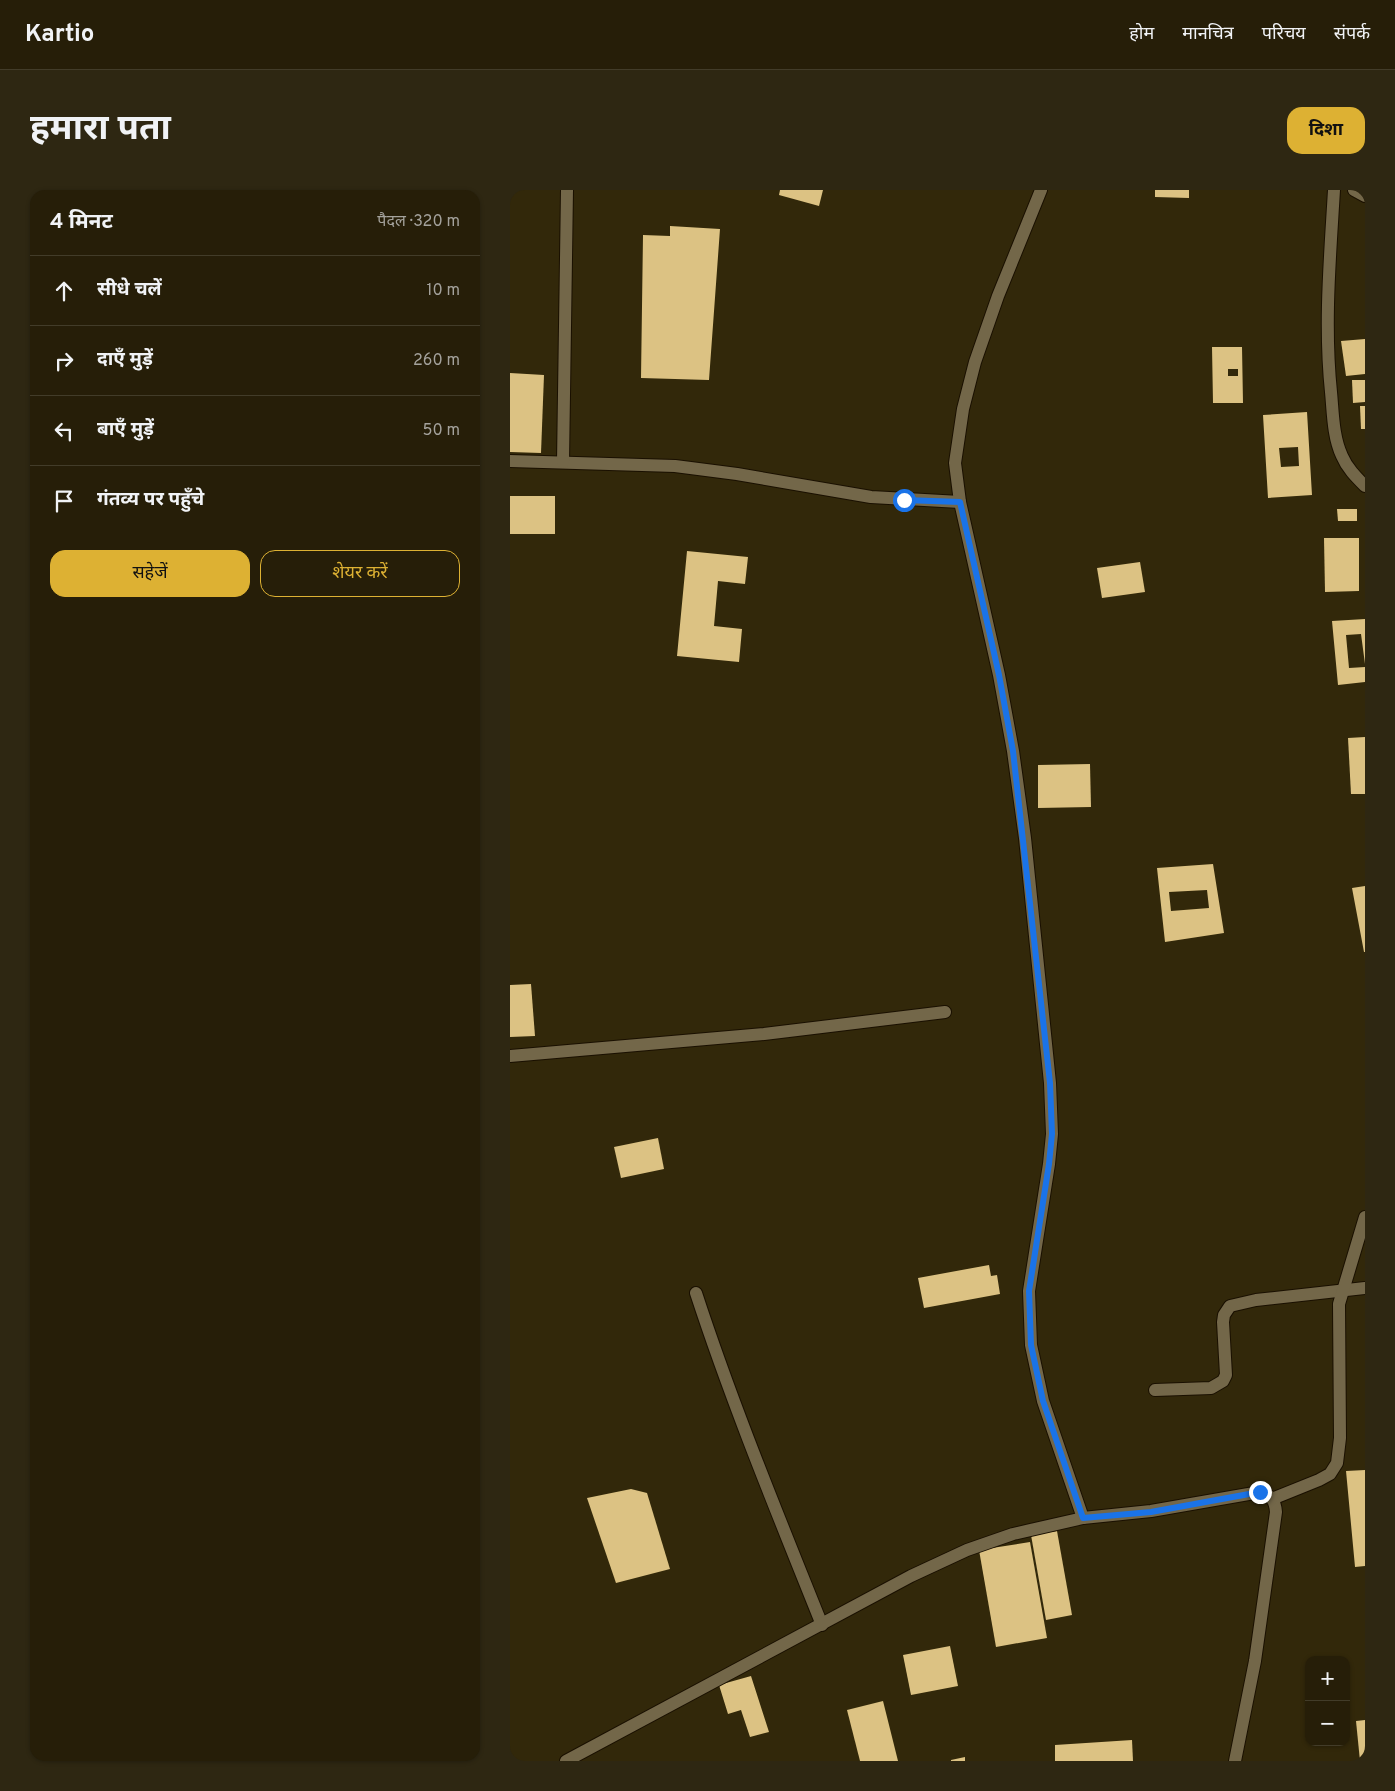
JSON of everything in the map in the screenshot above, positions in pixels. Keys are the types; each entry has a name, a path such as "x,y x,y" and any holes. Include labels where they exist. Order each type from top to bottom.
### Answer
{"street":[{"path":"563,462 567,190"},
{"path":"1041,190 998,296 968,390 955,463 960,502 999,675 1013,751 1050,1083 1052,1134 1050,1157 1029,1291 1031,1345 1043,1401 1083,1518"},
{"path":"1334,190 1327,323 1333,418 1341,456 1348,468 1365,486"},
{"path":"1354,190 1365,196"},
{"path":"510,461 675,466 737,474 871,497 960,502"},
{"path":"510,1056 764,1034 945,1012"},
{"path":"1272,1499 1330,1474 1337,1463 1340,1438 1339,1314 1342,1289 1355,1256 1365,1217"},
{"path":"1155,1390 1211,1388 1223,1381 1226,1375 1224,1315 1230,1306 1237,1303 1342,1289 1365,1288"},
{"path":"696,1293 713,1346 768,1492 822,1625"},
{"path":"566,1761 911,1576 967,1550 1013,1534 1083,1518 1151,1512 1260,1492 1269,1494 1276,1512 1260,1627 1235,1761"}],"building":[{"path":"780,190 823,190 819,206 779,195"},
{"path":"1155,190 1189,190 1189,198 1155,197"},
{"path":"670,226 720,229 709,380 641,378 643,235 670,236"},
{"path":"1365,339 1365,374 1346,376 1341,341"},
{"path":"1212,347 1242,347 1243,403 1213,403","holes":["1228,369 1238,369 1238,376 1228,376"]},
{"path":"510,373 544,375 541,453 510,452"},
{"path":"1352,380 1365,380 1365,402 1353,403"},
{"path":"1360,406 1365,406 1365,429 1361,429"},
{"path":"1307,412 1312,495 1268,498 1263,415","holes":["1298,447 1299,466 1281,467 1279,448"]},
{"path":"510,496 555,496 555,534 510,534"},
{"path":"1337,509 1357,509 1357,521 1338,521"},
{"path":"1324,538 1359,538 1359,591 1325,592"},
{"path":"687,551 748,557 745,584 718,581 714,626 742,629 739,662 677,656"},
{"path":"1140,562 1145,592 1102,598 1097,568"},
{"path":"1365,619 1365,664 1361,634 1346,635 1349,668 1365,667 1365,682 1338,685 1332,621"},
{"path":"1365,737 1365,794 1351,794 1348,738"},
{"path":"1090,764 1091,807 1038,808 1038,765"},
{"path":"1213,864 1224,933 1165,942 1157,868","holes":["1207,890 1209,908 1171,911 1169,892"]},
{"path":"1365,886 1365,952 1364,952 1352,888"},
{"path":"531,984 535,1036 510,1037 510,985"},
{"path":"658,1138 664,1169 621,1178 614,1147"},
{"path":"989,1265 991,1276 997,1275 1000,1294 924,1308 918,1278"},
{"path":"1365,1470 1365,1566 1355,1567 1346,1471"},
{"path":"631,1489 647,1493 670,1569 616,1583 587,1498"},
{"path":"1057,1531 1072,1615 1046,1620 1031,1535"},
{"path":"1030,1542 1047,1638 996,1647 979,1550"},
{"path":"950,1646 958,1686 911,1695 903,1655"},
{"path":"751,1676 769,1732 750,1737 741,1710 728,1714 719,1685"},
{"path":"883,1701 898,1761 860,1761 847,1710"},
{"path":"1365,1720 1365,1761 1360,1761 1356,1721"},
{"path":"1132,1740 1133,1761 1055,1761 1055,1745"},
{"path":"965,1757 965,1761 951,1761 951,1760"}],"route":[{"path":"904,500 960,502 999,675 1013,751 1025,838 1052,1112 1049,1164 1029,1291 1031,1345 1043,1401 1083,1518 1151,1512 1179,1505 1260,1492"}]}
